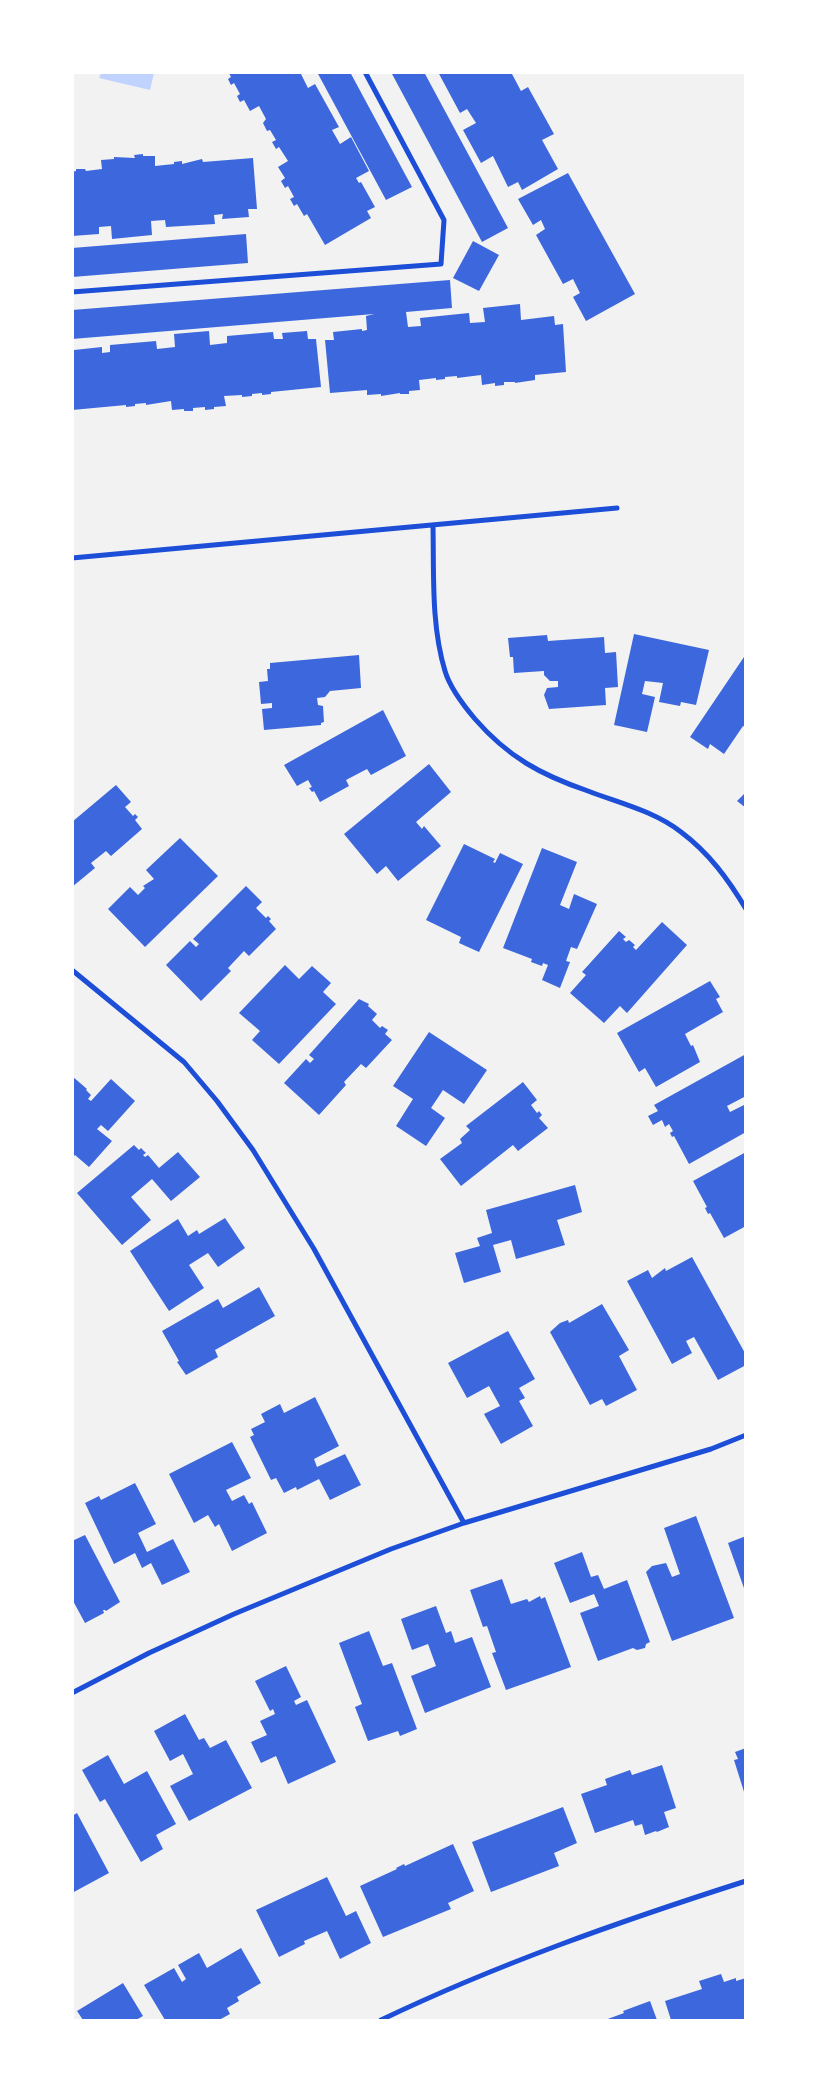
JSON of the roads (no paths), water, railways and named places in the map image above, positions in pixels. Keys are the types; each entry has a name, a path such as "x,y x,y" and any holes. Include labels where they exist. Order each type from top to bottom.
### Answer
{"street":[{"path":"72,292 441,264 444,220 365,72"},
{"path":"72,558 617,508"},
{"path":"433,525 436,634 446,674 466,708 490,737 513,756 529,766 586,791 642,810 680,831 714,860 746,910"},
{"path":"72,970 184,1062 217,1100 253,1150 314,1250 464,1523"},
{"path":"72,1693 149,1653 342,1568 464,1523 711,1449 746,1435"},
{"path":"381,2020 502,1966 664,1907 746,1881"}],"water":[{"path":"101,72 154,73 150,90 99,78"}]}
